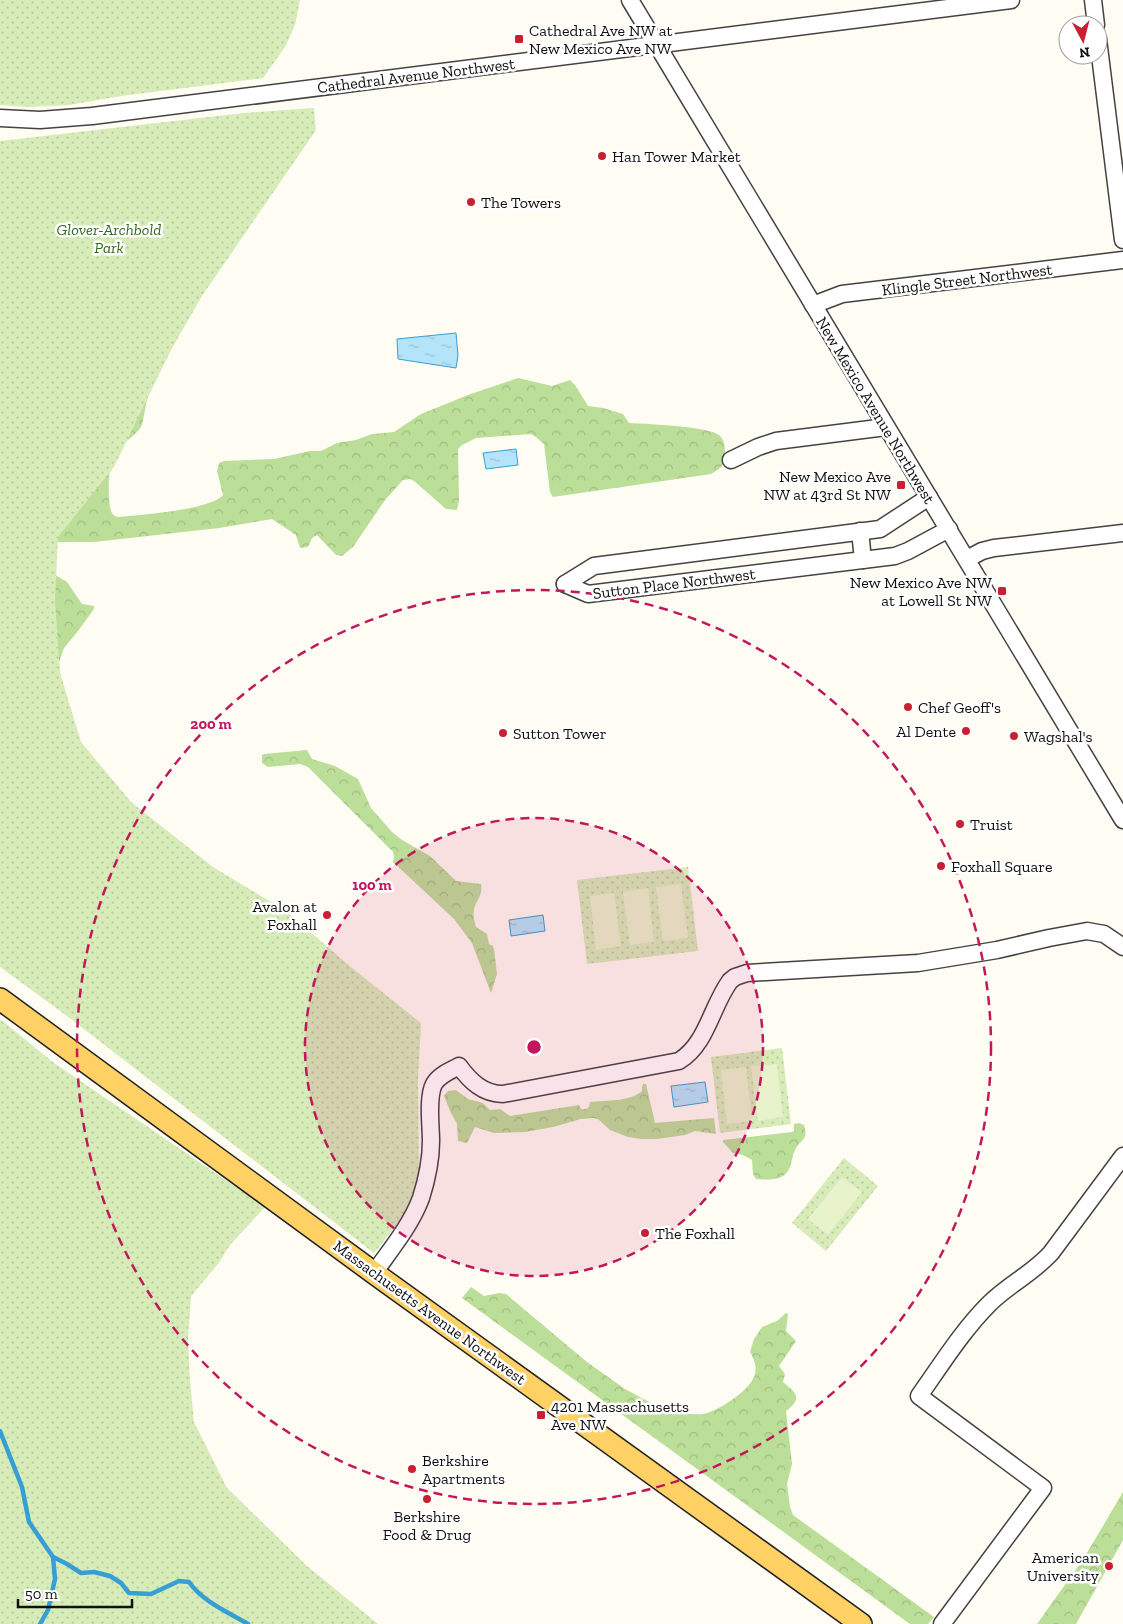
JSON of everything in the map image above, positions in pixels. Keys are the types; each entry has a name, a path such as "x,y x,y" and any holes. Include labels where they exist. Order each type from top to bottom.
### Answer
{"main road":[{"name":"Massachusetts Avenue Northwest","path":"0,999 861,1624"}],"street":[{"name":"New Mexico Avenue Northwest","path":"630,0 886,427 1121,812"},
{"name":"Cathedral Avenue Northwest","path":"0,118 40,120 92,116 1011,0"},
{"path":"1093,0 1095,15"},
{"path":"1101,65 1123,240"},
{"name":"Klingle Street Northwest","path":"813,305 842,294 1123,260"},
{"path":"731,460 776,441 886,427"},
{"name":"Sutton Place Northwest","path":"929,497 880,529 594,566 565,584 588,594 895,556 948,529"},
{"path":"860,531 863,560"},
{"path":"966,559 982,551 994,548 1123,533"},
{"path":"702,552 706,580"},
{"path":"374,1272 409,1222 424,1188 430,1154 433,1086 439,1078 459,1066 464,1073 484,1090 502,1094 679,1061 696,1045 730,982 735,977 747,972 918,964 1087,931 1104,934 1123,947"},
{"path":"942,1624 1043,1488 919,1396 980,1313 996,1297 1030,1273 1051,1253 1123,1156"}],"green space":[{"path":"0,0 300,0 295,25 285,47 263,78 121,96 69,105 28,107 0,105"},
{"name":"Glover-Archbold Park","path":"314,108 316,130 202,296 171,350 114,467 58,537 55,601 60,673 81,742 131,802 213,867 286,911 352,968 421,1023 418,1079 419,1178 412,1206 374,1253 67,1016 0,967 0,141 244,113"},
{"path":"0,147 153,369 142,425 116,451 111,459 109,502 110,509 115,516 190,508 216,500 223,495 217,471 219,463 224,461 274,459 310,451 321,451 337,443 356,440 372,434 394,432 421,414 518,378 552,386 570,380 588,406 623,414 629,423 677,426 714,433 723,440 725,458 722,466 711,474 553,497 550,492 544,444 536,437 531,434 476,438 458,449 459,501 457,510 446,509 414,481 410,479 403,480 385,500 353,547 342,556 336,555 317,535 312,538 308,547 300,548 296,535 272,519 219,528 94,542 43,542 37,564 67,582 82,604 94,606 94,609 64,648 59,662 64,715 0,957"},
{"path":"307,750 312,759 335,766 358,779 371,808 392,832 402,840 430,856 456,881 481,884 474,916 476,927 487,934 489,944 494,949 497,974 491,993 472,943 454,919 393,862 393,852 308,767 300,764 268,767 262,763 262,755 264,754"},
{"path":"688,867 698,951 587,964 577,880"},
{"path":"681,884 688,938 663,941 656,887"},
{"path":"648,888 654,942 630,945 623,892"},
{"path":"614,893 621,946 596,950 590,896"},
{"path":"0,1019 54,1063 265,1207 230,1245 218,1264 191,1296 188,1340 194,1422 227,1488 307,1566 378,1624 0,1624"},
{"path":"782,1048 791,1124 720,1133 711,1057"},
{"path":"777,1064 783,1117 758,1121 751,1066"},
{"path":"746,1067 752,1121 727,1124 721,1070"},
{"path":"643,1084 646,1084 655,1123 714,1118 716,1134 695,1131 685,1135 641,1139 628,1137 610,1130 598,1119 593,1118 525,1132 494,1133 475,1127 467,1143 458,1141 457,1124 444,1096 448,1091 456,1090 468,1099 483,1103 490,1110 500,1109 510,1116 579,1105 581,1109 586,1109 589,1107 590,1102 618,1100 637,1095 642,1091"},
{"path":"794,1124 804,1125 805,1137 795,1151 788,1171 778,1178 769,1180 756,1179 753,1174 752,1160 743,1155 733,1153 723,1142 723,1140 792,1132 794,1131"},
{"path":"844,1158 878,1186 826,1251 792,1223"},
{"path":"842,1177 862,1192 828,1235 808,1219"},
{"path":"471,1287 484,1296 499,1293 506,1294 587,1362 625,1389 651,1403 664,1405 684,1404 689,1414 703,1414 713,1411 735,1398 748,1386 753,1380 756,1371 750,1352 754,1339 762,1327 777,1321 786,1313 788,1314 786,1331 796,1341 779,1366 785,1374 783,1382 796,1395 795,1402 786,1411 792,1464 787,1484 793,1515 934,1617 928,1624 910,1624 462,1298"},
{"path":"1123,1492 1123,1540 1076,1624 1037,1624 1084,1558"}],"water":[{"path":"456,333 458,355 456,368 398,359 397,339"},
{"path":"516,449 518,465 486,469 483,453"},
{"path":"543,915 545,931 511,936 509,920"},
{"path":"705,1082 708,1102 674,1107 671,1086"}],"waterway":[{"path":"0,1431 22,1487 29,1522 53,1557 55,1579 48,1610 40,1624"},
{"path":"53,1557 81,1573 94,1572 110,1576 121,1583 129,1593 151,1594 179,1581 189,1582 209,1601 248,1624"}],"place":[{"name":"Cathedral Ave NW at New Mexico Ave NW","path":"519,39"},
{"name":"Han Tower Market","path":"602,156"},
{"name":"The Towers","path":"471,202"},
{"name":"New Mexico Ave NW at 43rd St NW","path":"901,485"},
{"name":"New Mexico Ave NW at Lowell St NW","path":"1002,591"},
{"name":"Chef Geoff's","path":"908,707"},
{"name":"Al Dente","path":"966,731"},
{"name":"Sutton Tower","path":"503,733"},
{"name":"Wagshal's","path":"1014,736"},
{"name":"Truist","path":"960,824"},
{"name":"Foxhall Square","path":"941,866"},
{"name":"Avalon at Foxhall","path":"327,915"},
{"name":"The Foxhall","path":"645,1233"},
{"name":"4201 Massachusetts Ave NW","path":"541,1415"},
{"name":"Berkshire Apartments","path":"412,1469"},
{"name":"Berkshire Food & Drug","path":"427,1499"},
{"name":"American University","path":"1109,1566"}]}
